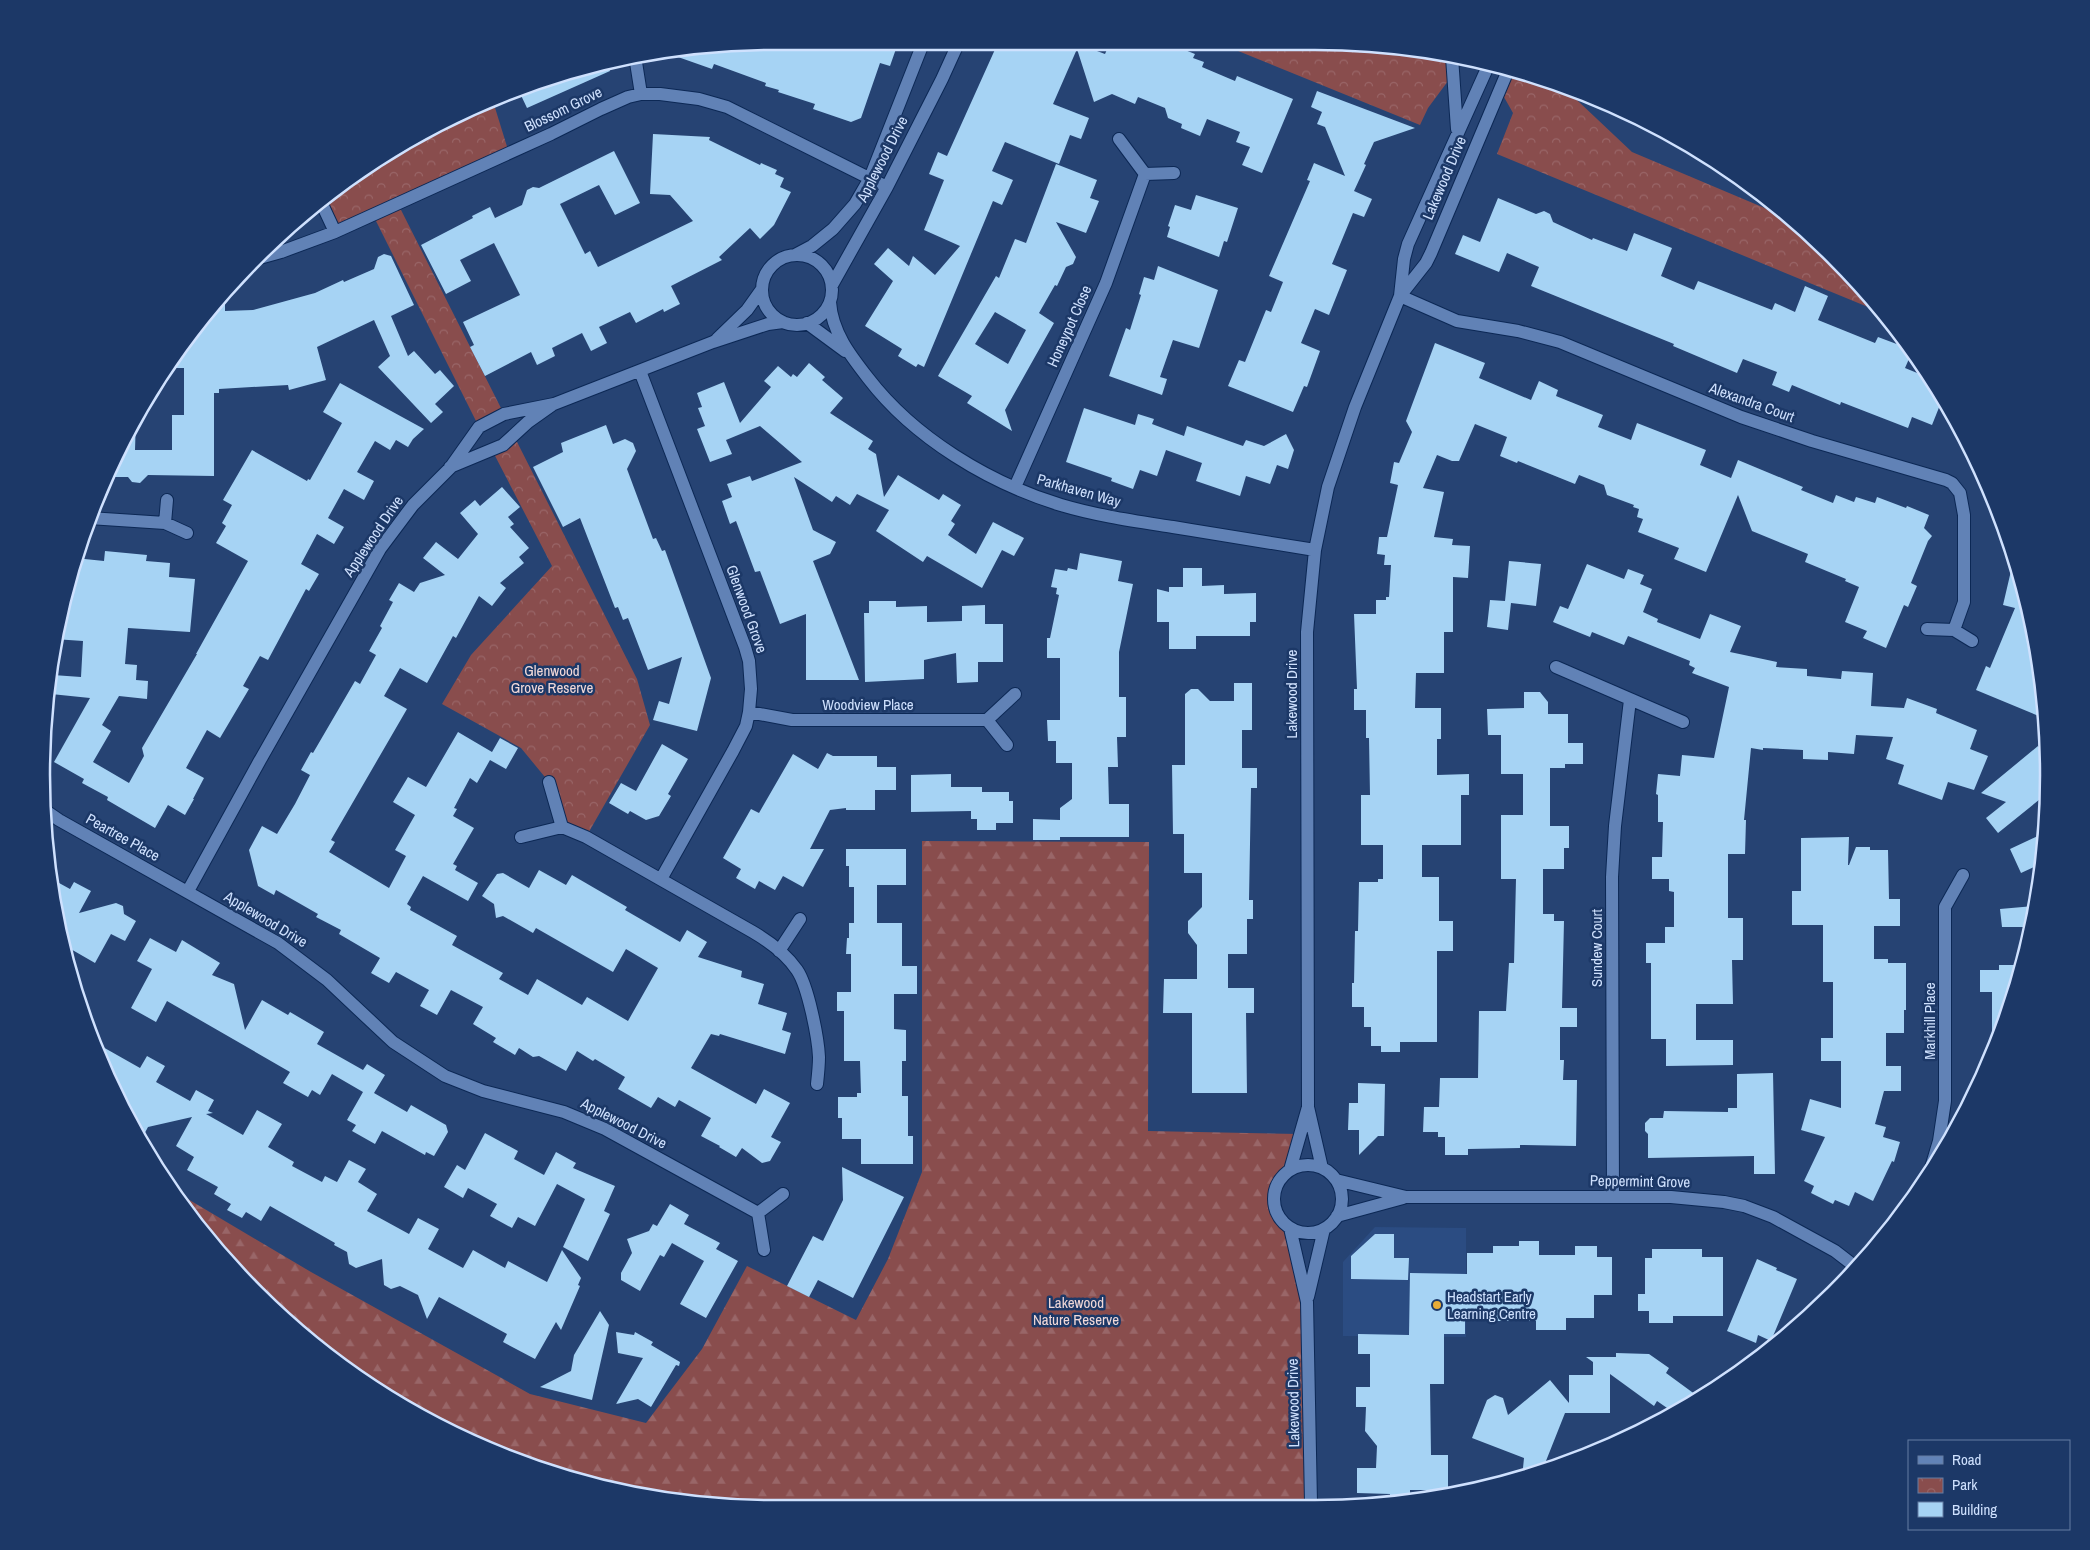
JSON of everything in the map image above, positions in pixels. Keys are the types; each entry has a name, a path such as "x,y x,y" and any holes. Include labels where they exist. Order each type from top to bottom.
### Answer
{"street":[{"name":"Applewood Drive","path":"794,255 812,246 833,229 855,204 870,178 920,50"},
{"name":"Applewood Drive","path":"832,285 887,187 955,50"},
{"name":"Lakewood Drive","path":"1452,63 1458,131"},
{"path":"636,64 641,94"},
{"name":"Lakewood Drive","path":"1322,1168 1308,1107 1308,632 1314,550 1328,487 1341,445 1400,296 1404,259 1408,244 1486,71"},
{"name":"Lakewood Drive","path":"1400,296 1426,263 1431,253 1506,76"},
{"name":"Blossom Grove","path":"269,255 334,232 500,157 609,105 641,94 684,96 720,105 740,113 887,187"},
{"path":"1119,139 1146,174 1174,173"},
{"name":"Honeypot Close","path":"1016,487 1106,283 1146,174"},
{"path":"324,208 334,232"},
{"path":"794,255 805,256 823,266 829,275 832,285 830,302 825,311 817,319 795,325 783,322 774,316 768,308 762,289 764,279 772,266 785,257 794,255"},
{"name":"Applewood Drive","path":"713,342 747,310 762,289"},
{"name":"Alexandra Court","path":"1400,296 1457,320 1518,330 1560,342 1741,417 1812,441 1946,480 1960,494 1964,515 1964,602 1954,630"},
{"name":"Parkhaven Way","path":"830,302 833,322 851,356 888,402 925,434 971,464 1016,487 1061,505 1113,518 1314,550"},
{"name":"Applewood Drive","path":"758,1213 605,1129 564,1112 483,1091 445,1076 393,1042 327,980 296,956 188,891 380,549 413,505 450,468 479,427 509,412 554,404 713,342 768,324 783,322"},
{"name":"Parkhaven Way","path":"807,323 851,356"},
{"name":"Glenwood Grove","path":"640,371 745,647 751,675 750,712 746,726 661,879"},
{"name":"Applewood Drive","path":"450,468 503,444 528,422 554,404"},
{"path":"165,523 167,500"},
{"path":"97,519 165,523 187,533"},
{"path":"1927,629 1954,630 1972,641"},
{"path":"1556,667 1683,722"},
{"path":"1007,745 987,720 1015,694"},
{"name":"Sundew Court","path":"1612,1196 1612,877 1615,826 1630,700"},
{"name":"Woodview Place","path":"750,712 792,720 987,720"},
{"path":"549,782 562,827"},
{"name":"Peartree Place","path":"52,815 188,891"},
{"path":"521,836 562,827 586,837 760,936 779,950 798,972 806,992 819,1056 817,1084"},
{"name":"Markhill Place","path":"1937,1148 1945,1101 1945,907 1963,875"},
{"path":"779,950 800,919"},
{"name":"Lakewood Drive","path":"1290,1170 1308,1107"},
{"path":"1306,1165 1322,1168 1336,1180 1342,1198 1337,1216 1324,1229 1301,1232 1290,1228 1278,1215 1273,1198 1281,1177 1290,1170 1306,1165"},
{"name":"Peppermint Grove","path":"1336,1180 1406,1197 1612,1196 1702,1198 1744,1206 1773,1218 1835,1251 1851,1263"},
{"path":"764,1250 758,1213 783,1194"},
{"name":"Peppermint Grove","path":"1337,1216 1406,1197"},
{"name":"Lakewood Drive","path":"1290,1228 1307,1302 1311,1500"},
{"name":"Lakewood Drive","path":"1307,1302 1324,1229"}],"shaded area":[{"path":"1375,1227 1466,1228 1466,1337 1343,1336 1343,1262"}],"green space":[{"path":"1236,50 1362,52 1410,56 1453,63 1454,73 1428,108 1420,125"},
{"path":"1506,76 1548,88 1575,99 1632,152 1768,209 1828,262 1868,307 1497,154 1513,113 1500,90"},
{"path":"495,107 509,153 398,204 504,414 479,427 373,215 335,232 324,208 334,200 372,172 412,147"},
{"name":"Glenwood Grove Reserve","path":"514,436 637,679 650,725 586,837 562,827 549,782 521,748 442,704 471,655 552,566 492,450"},
{"name":"Lakewood Nature Reserve","path":"922,841 1149,842 1148,1131 1299,1134 1290,1166 1278,1184 1274,1197 1280,1217 1290,1228 1307,1302 1311,1500 775,1500 680,1494 587,1475 542,1462 498,1445 412,1403 372,1378 297,1320 262,1288 230,1253 187,1199 311,1272 530,1394 646,1423 702,1349 747,1266 856,1320 888,1259 922,1172"}],"building":[{"path":"775,50 896,50 890,66 880,63 861,118 851,122 813,109 815,104 778,92 779,90 765,86 766,83 714,64 712,69 677,57"},
{"path":"995,50 1077,50 1053,104 1089,118 1081,139 1070,135 1059,164 1005,142 992,171 1013,180 1002,205 993,201 924,367 918,364 916,367 898,356 902,349 865,326 893,281 874,264 888,248 909,266 913,256 935,275 960,246 924,230 944,180 929,174 938,152 947,156"},
{"path":"1077,50 1094,50 1105,54 1107,50 1185,50 1195,54 1193,58 1204,62 1202,67 1235,81 1237,76 1293,99 1262,173 1242,165 1250,147 1236,142 1240,132 1207,119 1200,136 1181,128 1182,124 1168,118 1165,108 1138,97 1135,104 1112,94 1094,102"},
{"path":"610,70 610,71 527,108 521,96 542,88"},
{"path":"1317,91 1415,128 1374,142 1364,164 1366,165 1354,191 1372,199 1364,217 1353,213 1332,264 1347,270 1329,315 1315,309 1301,343 1320,351 1307,387 1304,386 1293,412 1228,386 1239,360 1245,362 1266,310 1271,312 1283,282 1269,276 1310,181 1307,180 1314,163 1345,176 1325,127 1317,124 1322,112 1311,107"},
{"path":"653,134 710,137 709,140 760,165 761,163 777,170 775,174 784,178 780,187 791,192 774,225 760,239 750,228 719,257 722,260 671,286 680,304 664,312 663,309 636,323 630,312 599,327 607,343 591,351 582,333 552,348 555,356 537,365 531,352 485,376 470,347 474,345 463,322 520,295 494,243 460,260 471,281 446,294 421,245 490,207 495,218 522,205 527,190 533,187 539,188 614,151 640,203 615,215 599,185 560,204 585,254 590,251 598,267 693,221 670,195 650,194"},
{"path":"1056,164 1097,180 1090,198 1099,201 1086,233 1056,222 1076,257 1073,264 1066,267 1057,286 1055,285 1039,313 1054,323 1005,410 1012,431 967,403 972,396 938,376 996,276 999,278 1015,239 1026,243","holes":["995,312 1026,330 1008,364 975,344"]},
{"path":"1196,195 1238,208 1227,242 1224,241 1219,257 1167,237 1170,227 1168,226 1175,205 1191,210"},
{"path":"1498,198 1536,214 1544,211 1550,214 1553,222 1592,240 1593,238 1627,251 1634,233 1672,248 1661,276 1694,290 1698,281 1772,310 1775,303 1795,312 1805,286 1828,296 1818,320 1875,343 1878,337 1898,344 1909,359 1905,368 1919,374 1939,407 1932,425 1912,417 1908,428 1841,402 1840,405 1792,385 1789,392 1772,385 1777,372 1743,359 1737,373 1673,346 1674,344 1531,286 1539,267 1507,253 1499,272 1455,254 1463,235 1480,242"},
{"path":"384,254 391,256 414,305 391,316 408,356 414,351 435,374 440,370 454,386 435,404 443,412 431,423 378,367 390,356 374,320 317,347 326,380 289,390 288,385 219,389 219,393 214,393 214,476 148,475 140,483 132,482 128,477 115,477 136,434 135,450 172,450 172,415 184,415 184,368 175,368 225,303 225,311 253,310 315,293 374,269 378,257"},
{"path":"1158,266 1218,290 1199,348 1173,340 1160,377 1167,379 1162,395 1109,376 1126,328 1130,330 1141,295 1139,294 1144,277 1154,280"},
{"path":"1435,343 1485,363 1479,378 1531,400 1539,381 1558,390 1556,396 1603,415 1598,427 1631,440 1637,423 1706,450 1700,465 1731,478 1738,460 1803,487 1801,490 1833,503 1836,495 1854,502 1856,497 1875,503 1877,497 1906,508 1907,506 1929,515 1924,528 1932,536 1928,541 1911,583 1917,586 1908,607 1904,605 1886,648 1863,638 1867,631 1845,622 1859,587 1845,581 1846,579 1805,562 1808,554 1752,531 1738,495 1706,572 1674,559 1679,548 1638,532 1643,519 1637,517 1639,509 1633,507 1634,505 1607,495 1604,485 1579,475 1575,484 1518,461 1517,463 1500,456 1507,437 1475,424 1459,461 1452,461 1437,455 1423,488 1444,492 1434,537 1453,539 1452,545 1470,546 1468,578 1453,577 1453,632 1444,632 1444,673 1416,673 1415,708 1441,708 1441,739 1437,739 1437,775 1469,774 1469,795 1461,795 1461,845 1422,845 1422,877 1439,877 1439,921 1453,921 1453,951 1437,951 1437,1042 1400,1042 1400,1052 1381,1052 1381,1046 1371,1046 1371,1027 1364,1027 1364,1007 1352,1007 1355,931 1358,931 1359,882 1378,882 1378,879 1383,879 1383,845 1361,845 1361,795 1370,795 1369,738 1366,738 1366,710 1354,710 1354,689 1357,689 1354,614 1376,614 1376,600 1386,600 1386,597 1389,597 1391,565 1384,565 1385,555 1377,554 1379,537 1387,537 1398,485 1390,483 1394,462 1399,463 1412,432 1406,421"},
{"path":"809,363 825,377 822,380 843,398 830,413 873,441 868,449 876,454 884,497 898,475 939,500 943,494 961,505 951,521 955,524 948,535 976,554 993,522 1024,538 1014,556 1002,550 982,588 927,556 923,562 876,531 889,510 857,494 850,505 836,496 832,502 794,477 813,530 836,542 830,554 813,561 859,680 806,680 806,614 780,624 760,571 755,572 736,521 730,524 722,501 732,497 727,484 750,476 752,481 802,462 760,426 726,440 732,454 710,462 697,429 705,426 698,408 702,407 697,393 724,382 740,423 771,387 764,381 778,366 791,377 793,374 797,377"},
{"path":"340,383 424,429 413,439 408,447 396,440 390,450 375,441 357,472 374,481 364,500 344,489 328,518 344,527 334,544 317,534 301,564 319,574 309,591 306,589 268,660 260,656 243,686 249,689 220,738 207,730 186,768 204,778 185,815 168,805 155,828 107,800 108,797 82,783 84,779 54,762 90,698 55,694 57,675 81,677 83,641 63,640 83,559 104,561 105,551 147,555 146,561 170,563 169,577 195,579 190,632 128,628 125,664 137,665 136,680 148,681 147,699 119,696 102,725 111,731 93,762 129,783 144,756 142,748 248,561 216,543 226,526 222,523 232,505 223,500 252,450 307,481 308,479 310,480 342,423 323,412"},
{"path":"1084,408 1135,425 1138,414 1154,419 1152,424 1184,436 1187,426 1243,446 1246,440 1264,446 1286,434 1294,450 1288,469 1277,465 1270,484 1246,476 1240,496 1196,481 1202,463 1166,450 1157,476 1140,470 1133,489 1111,481 1112,478 1066,462"},
{"path":"606,425 613,444 625,439 633,443 636,451 627,469 653,539 656,538 662,551 665,550 711,678 697,731 653,720 659,701 669,704 682,657 648,670 628,618 623,620 618,607 615,608 580,518 563,527 533,467 563,452 561,443"},
{"path":"502,487 520,507 508,517 514,524 510,527 529,548 519,557 524,563 500,583 506,588 492,606 479,596 456,638 453,636 427,683 400,668 384,696 407,709 331,840 335,842 329,852 389,888 406,856 395,850 415,815 393,802 408,777 426,787 458,732 492,752 500,738 518,748 506,769 490,760 477,783 470,778 454,808 457,809 453,816 474,828 453,864 457,866 455,870 478,883 468,901 423,876 407,904 411,907 410,910 457,936 452,945 503,973 499,979 528,995 537,979 582,1005 587,997 628,1021 658,968 626,949 613,972 536,928 533,933 503,916 496,918 494,904 482,896 497,874 503,873 529,888 539,870 566,885 572,875 627,907 625,910 680,942 687,930 707,942 698,957 742,971 741,977 764,984 758,1004 787,1013 782,1030 791,1033 785,1054 720,1034 719,1036 711,1034 691,1068 756,1104 764,1089 790,1103 771,1137 781,1142 770,1161 762,1163 742,1148 736,1157 701,1136 711,1118 679,1100 675,1107 658,1097 651,1108 618,1089 625,1077 595,1059 593,1061 577,1051 566,1071 539,1056 533,1057 519,1048 515,1055 493,1042 496,1038 473,1024 483,1007 451,990 437,1015 420,1006 429,990 396,972 389,983 371,973 380,958 339,934 341,930 316,917 318,914 276,890 274,895 258,886 249,850 262,826 277,834 295,804 310,775 301,770 355,681 360,684 376,655 369,651 382,628 380,626 393,602 389,600 399,583 414,592 420,583 445,575 423,558 436,542 458,559 478,534 460,513 475,500 480,506"},
{"path":"1080,553 1122,561 1118,581 1133,584 1119,652 1119,697 1126,697 1126,737 1117,737 1118,767 1108,767 1109,804 1129,804 1129,837 1060,837 1060,840 1033,840 1033,819 1060,820 1060,808 1072,799 1072,763 1056,763 1056,741 1048,741 1047,720 1060,720 1060,658 1047,658 1047,638 1050,638 1059,595 1056,594 1057,588 1051,587 1055,569 1067,571 1068,568 1077,570"},
{"path":"1509,561 1541,564 1536,606 1511,603 1508,630 1487,627 1490,600 1505,601"},
{"path":"1587,564 1624,579 1628,569 1644,575 1640,584 1652,589 1643,612 1658,619 1657,622 1700,639 1710,614 1741,626 1730,652 1777,662 1776,667 1807,669 1807,676 1841,679 1842,671 1873,673 1871,706 1904,708 1907,698 1937,709 1936,713 1977,730 1970,749 1988,756 1974,790 1948,782 1942,800 1898,784 1904,765 1886,759 1893,737 1856,735 1854,754 1828,752 1828,760 1803,759 1803,750 1763,748 1763,750 1751,748 1744,820 1746,820 1745,854 1728,854 1728,918 1743,918 1743,960 1732,960 1733,1004 1696,1004 1696,1040 1733,1040 1733,1065 1666,1066 1666,1039 1651,1039 1651,963 1646,963 1646,943 1665,943 1665,927 1674,927 1674,892 1669,891 1669,879 1652,879 1652,857 1662,857 1663,822 1658,822 1658,795 1656,794 1658,774 1680,776 1682,755 1714,758 1729,687 1692,673 1695,668 1689,665 1690,661 1628,636 1624,645 1592,632 1590,637 1553,622 1560,606 1568,609"},
{"path":"1183,568 1202,568 1202,586 1224,585 1224,594 1256,593 1256,622 1250,622 1250,636 1196,636 1196,649 1169,649 1169,622 1157,622 1157,589 1169,592 1169,587 1183,587"},
{"path":"2011,572 2026,634 2034,680 2037,715 1976,690 1986,666 1990,668 2015,608 2003,605"},
{"path":"869,601 896,601 896,607 927,606 927,622 962,621 962,606 985,605 985,624 1003,624 1003,662 978,662 978,682 957,683 956,653 924,660 924,679 865,682 864,613 869,613"},
{"path":"1234,683 1252,683 1252,730 1242,730 1242,768 1257,768 1257,788 1251,788 1249,900 1253,900 1253,919 1247,919 1247,954 1228,954 1228,988 1254,988 1254,1013 1246,1013 1247,1093 1192,1093 1192,1013 1163,1013 1164,979 1197,979 1197,945 1188,933 1188,921 1202,907 1202,873 1184,873 1184,834 1173,834 1172,765 1185,765 1185,694 1191,689 1198,689 1210,701 1234,701"},
{"path":"1524,692 1540,692 1548,702 1548,714 1568,714 1568,743 1583,743 1583,764 1565,764 1565,768 1550,768 1550,826 1569,826 1569,848 1564,848 1564,869 1543,869 1543,914 1554,914 1554,921 1564,921 1562,1008 1577,1008 1577,1027 1560,1027 1560,1060 1564,1060 1563,1080 1577,1080 1576,1146 1520,1145 1520,1148 1468,1149 1468,1155 1445,1155 1445,1137 1438,1137 1438,1132 1423,1132 1424,1107 1439,1107 1440,1078 1478,1078 1479,1011 1506,1011 1509,963 1514,963 1516,879 1501,879 1501,815 1523,815 1523,774 1501,774 1501,735 1488,735 1487,709 1524,708"},
{"path":"662,744 688,759 668,794 671,796 659,816 646,820 630,811 628,814 609,803 621,783 636,791"},
{"path":"2038,746 2039,800 1998,833 1986,818 2006,802 1981,793"},
{"path":"827,753 833,756 877,756 877,767 896,767 896,790 875,790 875,810 846,810 846,808 830,810 810,849 824,849 803,887 783,876 775,890 759,881 755,889 736,878 741,869 723,858 751,809 759,813 793,754 818,769"},
{"path":"951,774 951,787 982,787 982,792 1009,792 1009,801 1013,801 1013,823 996,823 996,830 977,830 977,819 971,819 971,811 911,812 911,775"},
{"path":"2037,836 2034,867 2021,873 2010,849"},
{"path":"1849,837 1848,865 1856,847 1870,847 1870,850 1888,850 1889,899 1900,899 1900,926 1874,926 1874,959 1888,959 1888,963 1906,963 1906,1010 1904,1010 1904,1033 1886,1033 1886,1066 1901,1066 1901,1091 1884,1091 1875,1124 1886,1127 1883,1137 1900,1142 1894,1162 1892,1161 1873,1201 1855,1192 1849,1206 1835,1200 1833,1204 1811,1193 1814,1186 1804,1181 1825,1137 1801,1130 1810,1099 1841,1108 1841,1061 1821,1061 1821,1038 1833,1038 1833,982 1823,982 1823,925 1792,925 1792,891 1801,891 1801,838"},
{"path":"846,849 906,849 906,885 877,885 877,923 902,923 902,966 917,966 917,994 894,994 894,1029 906,1030 906,1061 902,1061 902,1096 908,1096 908,1136 913,1136 913,1164 861,1164 861,1139 842,1139 842,1118 838,1118 838,1097 857,1097 857,1093 861,1093 860,1061 844,1061 844,1011 837,1011 837,992 851,992 851,954 846,954 849,923 854,923 854,887 849,887 849,866 846,866"},
{"path":"58,882 70,889 74,882 91,891 79,913 116,903 123,906 124,914 136,921 125,941 111,934 95,963 72,950"},
{"path":"2028,907 2023,927 2002,927 2000,909"},
{"path":"150,938 176,952 182,940 220,963 212,975 234,984 245,1030 262,1000 288,1015 290,1012 324,1032 317,1044 363,1070 367,1064 385,1075 374,1093 407,1112 411,1105 446,1125 448,1132 434,1156 426,1152 425,1155 382,1131 375,1144 352,1131 356,1125 347,1120 363,1092 332,1074 320,1095 312,1090 308,1097 283,1083 290,1072 167,1001 156,1022 131,1008 152,969 137,961"},
{"path":"1999,965 2014,965 1992,1034 1992,992 1980,992 1980,970 1999,970"},
{"path":"103,1047 140,1068 147,1056 165,1066 156,1082 190,1101 196,1090 214,1100 208,1111 213,1113 206,1114 243,1135 257,1110 282,1124 268,1147 294,1162 292,1166 322,1182 325,1176 337,1182 349,1160 366,1169 358,1182 377,1194 367,1211 409,1234 418,1218 439,1229 428,1249 463,1268 473,1250 505,1268 508,1261 547,1282 562,1250 581,1278 578,1285 580,1286 561,1330 556,1322 535,1359 503,1342 507,1334 439,1297 427,1319 418,1295 400,1286 391,1289 384,1285 382,1259 356,1268 349,1264 347,1252 334,1245 335,1243 270,1206 261,1221 246,1212 242,1218 227,1210 231,1204 214,1194 218,1187 187,1170 194,1157 176,1146 192,1117 148,1127 145,1133"},
{"path":"1773,1073 1775,1174 1754,1174 1754,1156 1648,1158 1648,1134 1645,1131 1645,1123 1650,1118 1663,1118 1664,1111 1728,1112 1728,1108 1737,1108 1737,1074"},
{"path":"1358,1083 1385,1084 1384,1136 1378,1136 1359,1155 1359,1130 1348,1130 1349,1103 1358,1103"},
{"path":"485,1133 518,1151 514,1159 544,1175 556,1152 576,1163 573,1168 615,1186 604,1211 610,1214 588,1261 563,1247 585,1199 557,1184 535,1226 518,1217 512,1228 490,1216 497,1204 468,1188 463,1198 444,1187 457,1165 465,1170"},
{"path":"842,1167 904,1197 853,1298 818,1280 809,1297 787,1286 813,1236 823,1241 843,1200"},
{"path":"670,1204 689,1215 684,1224 720,1243 716,1249 738,1261 706,1318 680,1304 704,1261 672,1243 664,1257 660,1255 640,1291 621,1280 621,1273 632,1253 627,1239 649,1231 653,1224 657,1226"},
{"path":"1375,1234 1394,1234 1394,1258 1409,1258 1408,1280 1351,1279 1351,1256"},
{"path":"1519,1241 1539,1241 1539,1255 1575,1255 1575,1246 1597,1246 1597,1257 1612,1257 1612,1295 1594,1295 1594,1318 1566,1318 1566,1330 1536,1330 1536,1321 1465,1321 1465,1334 1444,1334 1444,1384 1430,1384 1431,1455 1448,1455 1448,1487 1433,1490 1410,1490 1410,1494 1390,1496 1390,1494 1357,1493 1357,1468 1376,1468 1377,1446 1365,1431 1366,1407 1356,1407 1356,1387 1370,1387 1370,1354 1358,1354 1358,1334 1409,1335 1410,1273 1467,1274 1467,1253 1493,1253 1493,1246 1519,1246"},
{"path":"1652,1249 1702,1249 1702,1257 1723,1257 1723,1316 1673,1316 1673,1323 1649,1323 1649,1311 1638,1311 1638,1294 1645,1294 1645,1258 1652,1258"},
{"path":"1757,1259 1797,1279 1773,1336 1769,1340 1758,1335 1756,1343 1727,1331"},
{"path":"600,1311 609,1325 592,1400 540,1387 571,1371 574,1355"},
{"path":"616,1332 634,1335 635,1332 653,1342 651,1345 680,1362 679,1366 676,1365 651,1407 638,1399 616,1404 643,1358 618,1353"},
{"path":"1616,1353 1649,1354 1669,1368 1666,1373 1694,1393 1668,1408 1657,1401 1654,1406 1610,1374 1610,1413 1565,1413 1545,1463 1523,1469 1524,1458 1472,1438 1487,1400 1495,1395 1503,1398 1508,1415 1550,1380 1569,1403 1569,1375 1593,1375 1593,1362 1586,1357 1616,1357"}],"place":[{"name":"Headstart Early Learning Centre","path":"1437,1305"}]}
